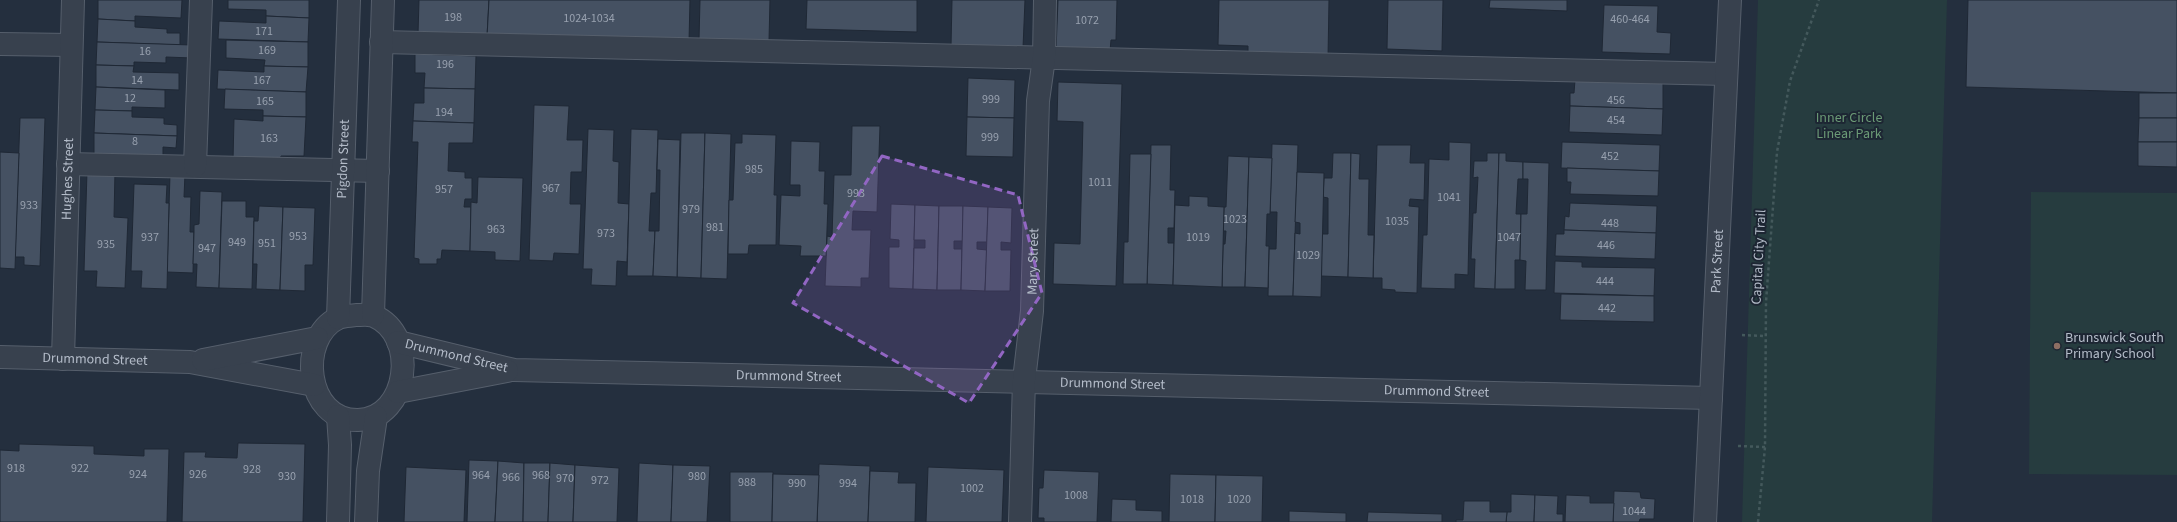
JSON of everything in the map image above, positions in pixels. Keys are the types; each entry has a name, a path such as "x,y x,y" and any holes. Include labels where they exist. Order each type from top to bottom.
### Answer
{"street":[{"name":"Hughes Street","path":"63,359 73,0"},
{"path":"195,166 201,0"},
{"name":"Mary Street","path":"1020,522 1024,380 1032,311 1038,101 1044,58 1045,0"},
{"name":"Park Street","path":"1705,522 1730,0"},
{"path":"349,8 382,9 373,315"},
{"name":"Pigdon Street","path":"338,318 349,8"},
{"path":"381,42 1726,74"},
{"path":"0,44 71,45"},
{"path":"68,164 378,171"},
{"path":"356,315 373,315 386,323 396,336 403,356 403,373 398,392 388,408 376,417 358,420 338,416 319,400 314,386 313,360 318,338 326,326 338,318 356,315"},
{"name":"Drummond Street","path":"190,362 318,338"},
{"name":"Drummond Street","path":"398,342 514,370"},
{"name":"Drummond Street","path":"0,357 190,362 314,386"},
{"name":"Drummond Street","path":"398,392 514,370 1024,380 1711,398"},
{"path":"338,416 340,445 338,522"},
{"path":"366,522 368,471 376,417"}],"path":[{"name":"Capital City Trail","path":"1758,522 1765,447 1766,302 1777,152 1790,81 1819,0"}],"highlighted area":[{"path":"882,156 1018,195 1042,293 969,403 793,303"}],"green space":[{"name":"Inner Circle Linear Park","path":"1758,0 1947,0 1932,522 1742,522"},
{"path":"2031,192 2177,193 2177,475 2029,474"}],"building":[{"path":"98,0 182,0 181,18 135,16 135,21 98,19"},
{"path":"228,0 309,0 309,18 266,16 266,10 228,9"},
{"path":"419,0 489,0 487,37 418,34"},
{"path":"489,0 690,0 689,42 487,37"},
{"path":"700,0 770,0 769,41 699,39"},
{"path":"807,0 917,0 917,32 806,29"},
{"path":"952,0 1025,0 1023,48 951,46"},
{"path":"1058,0 1117,0 1116,40 1111,40 1110,51 1056,50"},
{"path":"1219,0 1329,0 1328,58 1248,56 1248,46 1218,45"},
{"path":"1388,0 1443,0 1442,51 1387,49"},
{"path":"1490,0 1567,0 1567,11 1489,8"},
{"path":"1968,0 2177,0 2177,93 1966,87"},
{"path":"1604,5 1658,6 1657,32 1671,33 1670,54 1602,52"},
{"path":"266,16 309,18 308,42 218,39 219,21 266,23"},
{"path":"98,19 135,21 135,27 167,29 167,33 180,33 180,45 97,42"},
{"path":"226,40 308,42 308,67 264,66 265,60 226,58"},
{"path":"97,42 192,45 192,58 166,57 166,63 134,62 134,66 96,65"},
{"path":"415,54 476,56 475,89 424,88 425,73 415,73"},
{"path":"96,65 134,66 133,72 179,73 179,90 96,87"},
{"path":"264,66 308,67 306,92 217,89 218,70 264,72"},
{"path":"968,78 1015,80 1014,118 967,117"},
{"path":"1575,80 1663,82 1663,109 1570,106 1570,93 1574,93"},
{"path":"1058,82 1122,84 1116,286 1053,284 1054,243 1080,244 1083,122 1057,121"},
{"path":"96,87 165,90 165,108 132,107 132,111 95,110"},
{"path":"424,88 475,89 474,123 413,121 414,103 424,103"},
{"path":"225,89 306,92 306,117 263,116 263,110 224,109"},
{"path":"2139,93 2177,93 2177,118 2139,118"},
{"path":"534,105 569,106 567,140 583,140 582,172 571,172 570,204 581,204 579,254 554,253 553,261 529,260"},
{"path":"1570,106 1663,109 1662,135 1569,132"},
{"path":"95,110 132,111 132,117 164,118 164,124 177,125 177,136 94,133"},
{"path":"263,116 306,117 304,156 281,156 280,162 233,160 234,119 263,121"},
{"path":"967,117 1014,118 1013,157 966,156"},
{"path":"20,118 45,118 40,266 24,265 24,257 15,257"},
{"path":"2139,118 2177,118 2177,142 2138,142"},
{"path":"413,121 474,123 473,143 449,143 448,171 465,172 465,178 472,178 472,199 465,199 464,207 471,207 470,251 442,250 441,259 437,259 437,264 419,264 419,259 414,258 418,142 412,142"},
{"path":"852,126 880,126 877,212 853,211 852,230 871,230 869,278 861,278 861,287 825,286 827,236 832,237 834,175 851,175"},
{"path":"588,129 614,130 613,161 619,162 618,203 629,204 627,262 617,261 616,286 591,285 592,269 583,269"},
{"path":"631,129 658,130 656,193 651,193 649,231 655,231 653,276 627,276"},
{"path":"94,133 177,136 176,148 163,147 163,160 94,157"},
{"path":"681,133 705,133 701,278 677,277"},
{"path":"705,133 731,134 727,279 701,278"},
{"path":"742,134 776,135 774,195 777,195 776,245 749,245 748,254 728,254 729,200 733,200 735,143 742,143"},
{"path":"658,139 680,140 677,277 653,276 655,231 659,231 660,170 657,170"},
{"path":"791,141 820,142 819,171 825,171 824,204 828,204 826,256 800,256 801,246 779,245 781,195 800,196 800,185 790,185"},
{"path":"1449,142 1471,143 1468,275 1455,274 1455,289 1421,288 1423,235 1427,235 1429,159 1449,160"},
{"path":"1562,142 1660,145 1659,171 1561,168"},
{"path":"2138,142 2177,142 2177,167 2138,166"},
{"path":"1272,144 1298,145 1293,296 1268,296 1269,249 1276,249 1277,212 1270,212"},
{"path":"1151,145 1171,145 1170,190 1175,190 1174,228 1168,228 1168,243 1174,243 1173,285 1147,284"},
{"path":"1377,145 1411,145 1410,163 1425,163 1424,200 1410,199 1409,206 1419,207 1417,293 1395,292 1395,290 1382,289 1382,278 1373,278"},
{"path":"0,152 19,153 15,269 0,268"},
{"path":"1333,153 1351,153 1348,277 1321,276 1322,234 1328,234 1328,198 1323,197 1324,178 1332,178"},
{"path":"1351,153 1360,154 1359,179 1369,179 1368,235 1374,235 1373,278 1348,277"},
{"path":"1487,153 1499,153 1495,289 1474,288 1475,259 1471,259 1473,213 1476,213 1478,177 1473,178 1474,161 1487,161"},
{"path":"1499,153 1506,153 1506,161 1523,162 1523,179 1518,179 1516,214 1521,214 1520,260 1515,260 1515,289 1495,289"},
{"path":"1130,154 1151,154 1147,284 1123,284 1124,242 1128,242"},
{"path":"1228,156 1249,157 1245,287 1222,287 1223,244 1225,244 1226,231 1223,231 1224,207 1226,207"},
{"path":"1249,157 1272,158 1270,214 1267,214 1266,246 1269,246 1268,288 1245,287"},
{"path":"1523,162 1549,163 1546,290 1525,290 1526,261 1520,260 1521,214 1527,214 1528,179 1523,179"},
{"path":"1567,168 1659,171 1658,196 1570,194 1571,182 1567,182"},
{"path":"87,171 115,172 114,217 128,218 125,288 96,287 97,271 84,271"},
{"path":"1297,172 1324,173 1321,297 1293,296 1295,233 1300,234 1300,223 1295,222"},
{"path":"170,174 185,174 184,197 191,197 190,232 194,232 193,273 167,272"},
{"path":"478,177 523,178 520,261 495,260 495,252 470,251 471,202 477,203"},
{"path":"134,184 167,185 166,203 169,203 167,289 141,288 142,271 131,271"},
{"path":"200,191 222,192 219,288 196,287 197,264 193,264 194,225 199,224"},
{"path":"1189,196 1208,197 1208,206 1224,207 1222,287 1173,285 1175,205 1189,206"},
{"path":"222,201 246,201 246,217 254,217 252,289 219,288"},
{"path":"1570,203 1657,206 1656,233 1564,230 1565,216 1569,217"},
{"path":"891,204 915,205 913,289 889,288 889,247 899,247 899,240 890,239"},
{"path":"915,205 939,206 937,290 913,289 914,248 925,248 925,240 914,240"},
{"path":"259,206 283,207 280,290 256,289 257,264 253,264 254,221 258,221"},
{"path":"939,206 963,206 963,241 954,241 954,249 962,249 961,290 937,290"},
{"path":"963,206 988,207 987,242 977,242 977,249 987,250 985,291 961,290"},
{"path":"283,207 315,208 313,265 305,265 305,291 280,290"},
{"path":"988,207 1012,208 1011,243 1001,242 1001,250 1011,250 1010,291 985,291"},
{"path":"1564,230 1656,233 1655,259 1555,256 1556,234 1564,234"},
{"path":"1555,261 1582,262 1582,267 1655,268 1654,296 1554,293"},
{"path":"1561,294 1654,296 1654,322 1560,320"},
{"path":"238,443 305,444 303,522 182,522 184,452 206,452 205,457 237,458"},
{"path":"19,444 94,446 94,454 144,456 144,449 169,449 167,522 0,522 0,450 19,451"},
{"path":"469,460 498,461 495,522 467,522"},
{"path":"498,461 524,463 523,522 495,522"},
{"path":"524,463 550,463 548,522 523,522"},
{"path":"550,463 575,465 573,522 548,522"},
{"path":"639,463 673,465 671,522 637,522"},
{"path":"819,464 870,466 868,522 817,522"},
{"path":"575,465 619,468 617,522 573,522"},
{"path":"673,465 710,466 707,522 671,522"},
{"path":"406,467 466,470 464,522 404,522"},
{"path":"928,467 1004,470 1002,522 926,522"},
{"path":"1044,470 1099,472 1097,522 1044,522 1044,518 1038,518 1039,488 1043,488"},
{"path":"870,471 899,472 898,483 916,483 915,522 868,522"},
{"path":"730,472 773,472 772,522 730,522"},
{"path":"773,474 819,475 817,522 772,522"},
{"path":"1170,474 1216,475 1215,522 1169,522"},
{"path":"1216,475 1263,476 1262,522 1215,522"},
{"path":"1614,491 1640,492 1641,498 1655,499 1654,519 1640,519 1639,522 1613,522"},
{"path":"1511,494 1535,495 1534,522 1506,522 1507,512 1511,512"},
{"path":"1535,495 1558,496 1557,514 1563,514 1563,522 1534,522"},
{"path":"1566,495 1590,496 1590,503 1614,503 1613,522 1565,522"},
{"path":"1112,499 1136,500 1136,510 1162,511 1162,522 1111,522"},
{"path":"1464,501 1490,501 1490,512 1507,512 1506,522 1456,522 1456,520 1463,520"},
{"path":"1289,511 1346,513 1346,522 1289,522"},
{"path":"1368,512 1442,514 1442,522 1367,522"}],"place":[{"name":"Brunswick South Primary School","path":"2057,346"}]}
